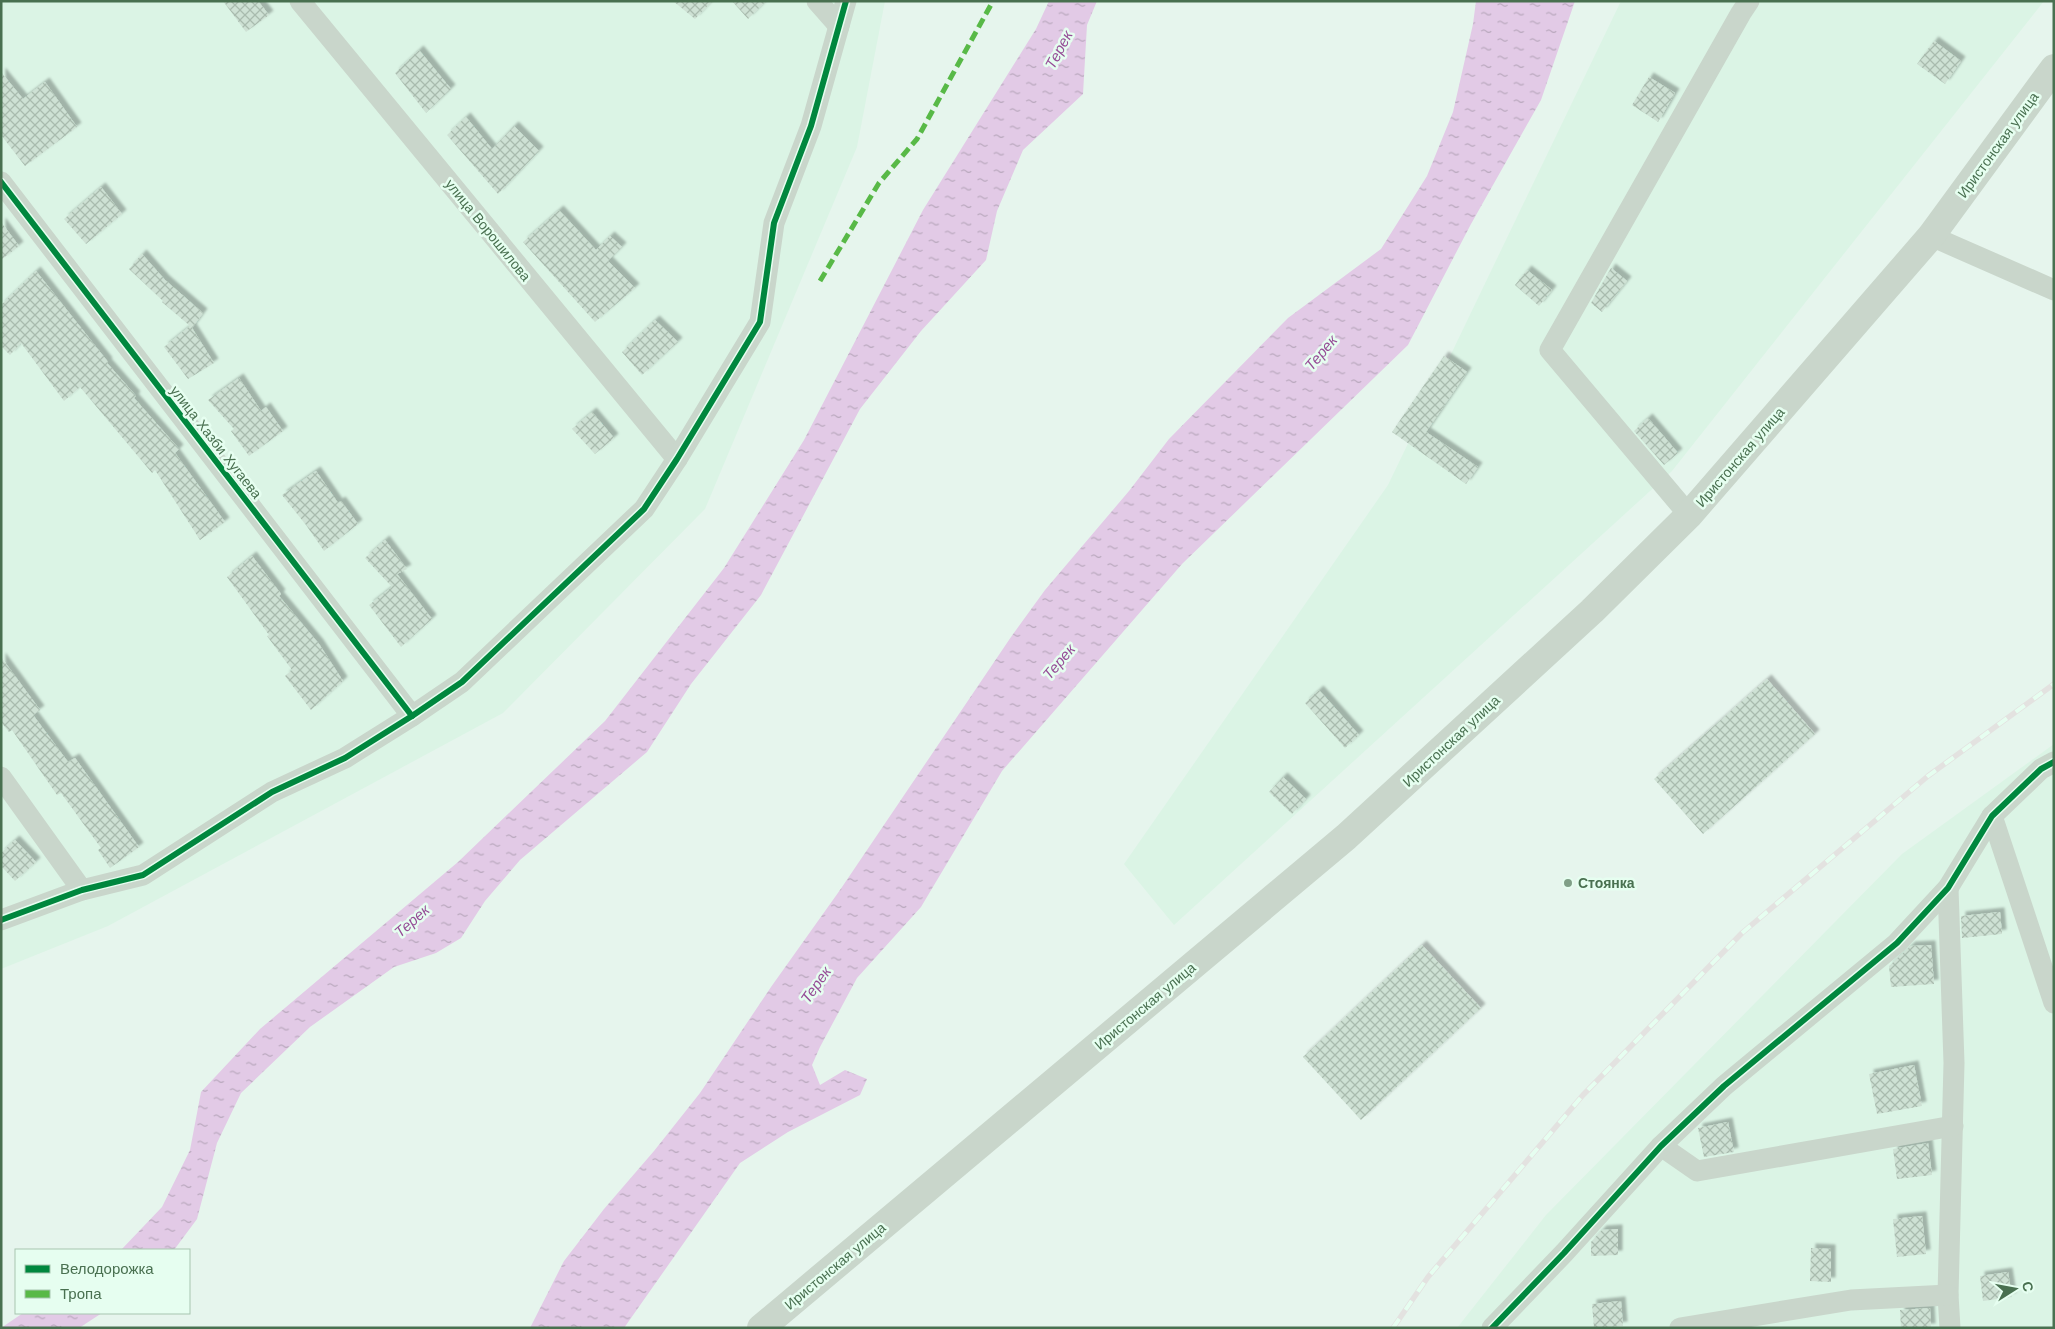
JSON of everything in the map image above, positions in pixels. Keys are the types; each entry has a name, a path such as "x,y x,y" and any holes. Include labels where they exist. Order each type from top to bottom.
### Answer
{"main road":[{"name":"Иристонская улица","path":"761,1328 1346,837 1592,612 1689,515 1931,236 2054,68"}],"street":[{"name":"улица Ворошилова","path":"300,1 677,459"},
{"path":"817,1 839,26"},
{"path":"1,920 82,890 143,875 272,792 345,758 412,716 462,682 644,509 677,459 760,322 774,223 811,126 846,1"},
{"path":"1689,515 1550,350 1749,1"},
{"name":"улица Хазби Хугаева","path":"1,182 412,716"},
{"path":"1931,236 2054,290"},
{"path":"1492,1328 1564,1253 1661,1146 1724,1086 1897,942 1948,888 1992,816 2041,769 2054,762"},
{"path":"1,776 82,890"},
{"path":"1992,816 2054,1003"},
{"path":"1948,888 1954,1063 1948,1295 1950,1328"},
{"path":"1661,1146 1697,1171 1953,1126"},
{"path":"1680,1328 1851,1300 1948,1295"}],"shaded area":[{"path":"1,1 885,1 857,147 705,509 503,713 108,926 1,969"},
{"path":"1621,1 2044,1 1672,471 1174,925 1124,864 1388,485"},
{"path":"2054,744 2054,1328 1457,1328 1546,1215 1902,854"}],"water":[{"name":"Терек","path":"1049,1 1097,1 1087,25 1083,94 1023,150 997,211 986,260 921,331 860,409 761,595 691,684 647,752 520,860 485,901 461,938 436,953 394,967 310,1027 241,1093 217,1143 197,1219 175,1249 122,1249 162,1207 190,1150 201,1092 260,1029 458,862 605,721 724,568 804,440 923,210 1036,29"},
{"name":"Терек","path":"1476,1 1575,1 1541,100 1471,224 1408,345 1182,564 1002,771 921,907 857,978 812,1065 820,1085 845,1070 867,1079 860,1095 788,1132 740,1163 624,1328 530,1328 564,1261 604,1209 654,1151 700,1093 1045,590 1129,491 1169,439 1288,318 1381,249 1427,176 1453,112 1473,24"},
{"path":"22,1314 100,1314 79,1328 1,1328"}],"building":[{"path":"223,1 258,1 269,15 246,32"},
{"path":"673,1 712,1 695,19"},
{"path":"732,1 766,1 748,19"},
{"path":"1934,41 1961,61 1945,84 1917,64"},
{"path":"419,50 451,89 426,113 395,73"},
{"path":"1,72 23,99 45,82 77,127 25,166 1,135"},
{"path":"1649,77 1675,93 1658,122 1632,105"},
{"path":"466,117 492,149 514,126 539,151 498,194 447,135"},
{"path":"101,187 122,214 86,244 64,219"},
{"path":"559,210 596,250 610,236 622,247 608,261 635,288 595,322 523,242"},
{"path":"1,222 19,246 1,260"},
{"path":"142,254 165,280 203,313 192,328 214,363 188,379 164,347 190,326 162,302 129,269"},
{"path":"1611,268 1627,281 1602,312 1591,303"},
{"path":"1527,270 1552,290 1539,306 1515,285"},
{"path":"36,271 107,363 136,396 134,398 179,449 175,453 225,522 200,540 155,470 152,473 80,387 64,401 21,343 10,355 1,346 1,305"},
{"path":"655,320 678,342 642,375 622,352"},
{"path":"1444,356 1467,372 1426,432 1478,467 1466,484 1392,432"},
{"path":"239,378 261,411 266,407 283,431 249,456 231,431 234,429 208,400"},
{"path":"592,412 614,438 595,454 572,429"},
{"path":"1648,418 1678,453 1664,465 1634,431"},
{"path":"316,471 338,503 341,501 358,524 324,551 282,495"},
{"path":"385,540 407,569 397,574 432,619 401,647 369,605 392,587 365,558"},
{"path":"252,556 281,594 279,596 319,644 343,681 311,710 285,676 292,670 227,577"},
{"path":"1,657 40,710 33,715 68,762 75,758 139,847 110,868 98,850 101,848 61,793 57,795 12,730 9,732 1,722"},
{"path":"1767,679 1815,734 1703,834 1654,779"},
{"path":"1319,690 1359,735 1345,748 1305,703"},
{"path":"1283,777 1306,799 1292,814 1269,792"},
{"path":"15,840 36,862 15,881 1,866 1,853"},
{"path":"2000,912 2002,934 1962,938 1961,916"},
{"path":"1422,945 1481,1008 1361,1120 1303,1057"},
{"path":"1931,945 1934,984 1891,987 1889,966 1911,946"},
{"path":"1914,1065 1922,1106 1877,1114 1869,1074"},
{"path":"1728,1122 1734,1152 1704,1157 1698,1128"},
{"path":"1928,1143 1932,1175 1897,1179 1893,1149"},
{"path":"1922,1216 1926,1254 1897,1257 1893,1219"},
{"path":"1618,1229 1618,1255 1591,1256 1591,1242 1602,1230"},
{"path":"1811,1248 1831,1249 1831,1282 1810,1281"},
{"path":"2008,1272 2012,1297 1983,1301 1980,1276"},
{"path":"1621,1301 1623,1326 1594,1328 1592,1304"},
{"path":"1930,1308 1931,1328 1901,1328 1900,1310"}],"railway":[{"path":"1393,1328 1428,1277 1583,1095 1742,933 1928,776 2054,684"}],"marked path":[{"path":"820,281 879,183 917,139 993,1"}],"cycle path":[{"path":"1,920 82,890 143,875 272,792 345,758 412,716 462,682 644,509 677,459 760,322 774,223 811,126 846,1"},
{"path":"1,182 412,716"},
{"path":"1492,1328 1564,1253 1661,1146 1724,1086 1897,943 1948,888 1992,816 2041,769 2054,762"}],"place":[{"name":"Стоянка","path":"1568,883"}]}
